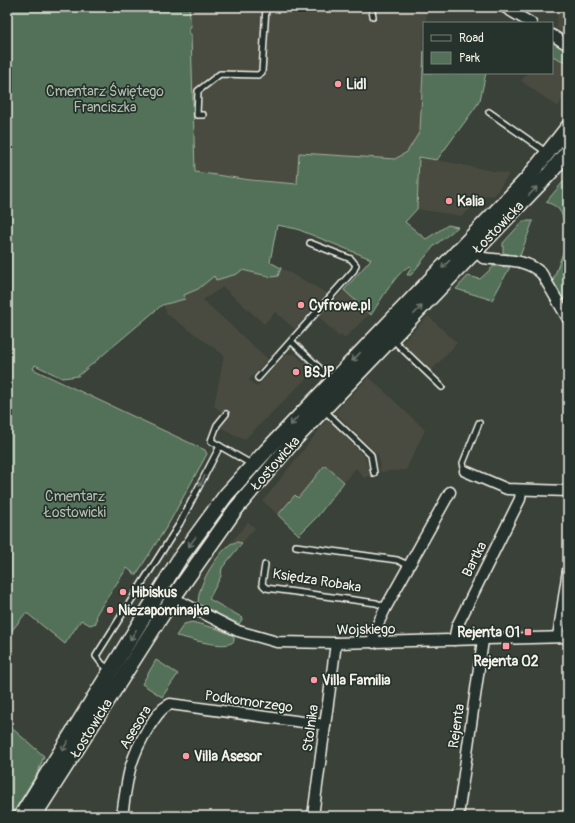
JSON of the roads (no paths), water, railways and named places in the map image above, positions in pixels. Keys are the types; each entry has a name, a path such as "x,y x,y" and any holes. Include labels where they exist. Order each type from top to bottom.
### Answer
{"main road":[{"name":"Łostowicka","path":"21,816 180,558 214,510 253,464 527,179 568,127"},
{"name":"Łostowicka","path":"34,816 173,598 224,524 264,475 324,409 550,173 568,150"}],"street":[{"path":"504,7 529,22"},
{"path":"553,36 568,45"},
{"path":"473,235 477,249 483,258 522,262 537,269 568,319"},
{"path":"465,471 507,489 521,491 568,491"},
{"name":"Bartka","path":"454,640 456,626 520,499 521,491"},
{"path":"374,643 374,632 386,607 408,565 450,492"},
{"path":"563,637 568,570"},
{"name":"Wojskiego","path":"160,590 220,623 252,636 277,642 374,643 563,637"},
{"name":"Rejenta","path":"458,816 483,640"},
{"name":"Stolnika","path":"312,816 336,643"},
{"name":"Podkomorzego","path":"170,704 325,725"},
{"name":"Asesora","path":"122,816 127,780 135,750 160,711 170,704"}],"lane":[{"path":"203,115 197,115 198,91 217,76 220,74 258,75 262,72 266,7"},
{"path":"371,7 373,16"},
{"path":"489,112 548,154"},
{"path":"258,378 354,270 356,265 351,259 310,244"},
{"path":"391,339 442,387"},
{"path":"291,341 333,381"},
{"path":"324,409 371,455 374,473"},
{"path":"226,414 216,425 211,442 253,464 264,475"},
{"path":"465,471 463,463 479,423"},
{"path":"111,670 102,664 96,656 106,644 180,523 220,446"},
{"path":"296,546 397,560 408,565"},
{"name":"Księdza Robaka","path":"265,565 262,584 266,588 376,603 386,607"}],"place":[{"name":"Lidl","path":"338,84"},
{"name":"Kalia","path":"449,201"},
{"name":"Cyfrowe.pl","path":"301,305"},
{"name":"BSJP","path":"296,372"},
{"name":"Hibiskus","path":"123,592"},
{"name":"Niezapominajka","path":"110,610"},
{"name":"Rejenta 01","path":"528,632"},
{"name":"Rejenta 02","path":"506,646"},
{"name":"Villa Familia","path":"314,680"},
{"name":"Villa Asesor","path":"186,756"}],"park label":[{"name":"Cmentarz Świętego Franciszka","path":"105,100"},
{"name":"Cmentarz Łostowicki","path":"75,504"}]}
